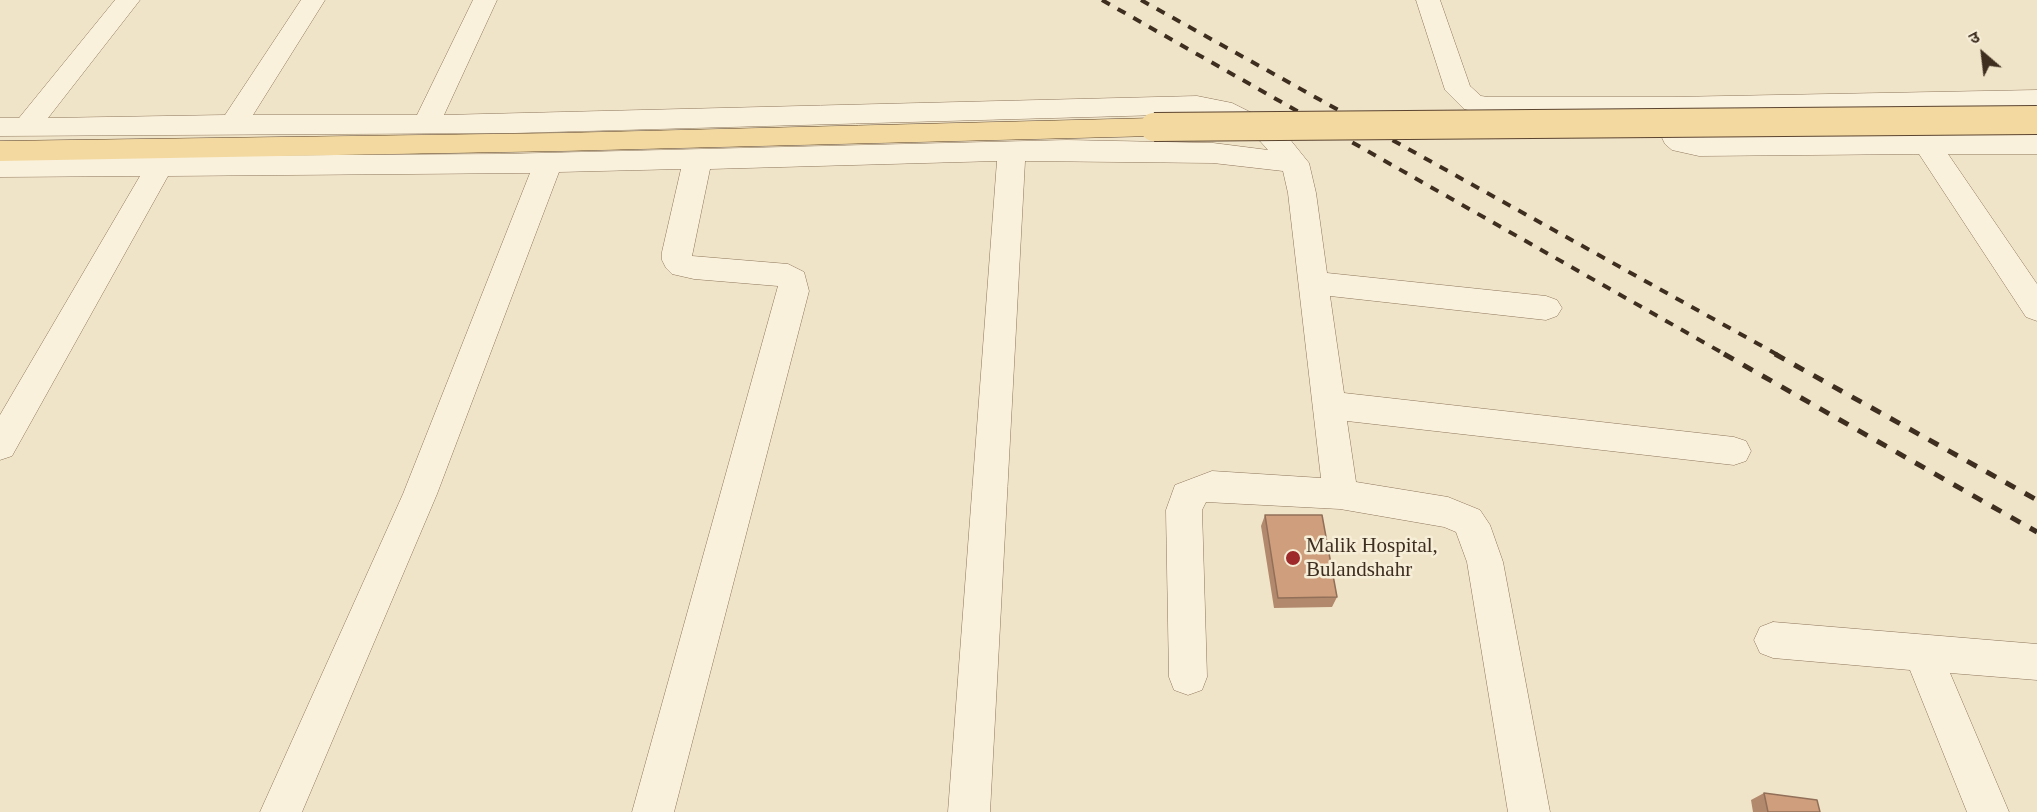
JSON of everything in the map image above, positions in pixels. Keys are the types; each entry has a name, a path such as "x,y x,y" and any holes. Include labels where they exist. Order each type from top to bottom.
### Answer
{"main road":[{"path":"0,151 550,142 1154,128 2037,120"}],"street":[{"path":"13,127 128,0"},
{"path":"233,124 313,0"},
{"path":"426,124 485,0"},
{"path":"1428,0 1458,90 1473,103 1488,106 1672,106 2037,99"},
{"path":"13,127 514,124 1197,105 1232,112 1270,134 1295,163 1302,193 1340,494"},
{"path":"1672,106 1663,112 1675,137 1682,142 1699,146 2037,144"},
{"path":"1927,144 2037,309"},
{"path":"0,167 548,163 1012,151 1214,153 1295,163"},
{"path":"969,812 1012,151"},
{"path":"653,812 794,291 793,280 788,275 694,268 683,266 678,260 677,252 698,158"},
{"path":"281,812 420,494 548,163"},
{"path":"0,446 159,167"},
{"path":"1313,283 1546,308"},
{"path":"1329,405 1734,451"},
{"path":"1188,677 1184,510 1187,496 1197,490 1212,486 1340,494 1448,512 1468,520 1477,536 1485,562 1529,812"},
{"path":"1773,640 2037,662"},
{"path":"1922,653 1988,812"}],"building":[{"path":"1265,515 1322,515 1337,597 1278,598"},
{"path":"1764,793 1817,800 1820,812 1768,812"}],"railway":[{"path":"1102,0 1726,355"},
{"path":"1141,0 1778,355"},
{"path":"1724,354 2037,532"},
{"path":"1775,354 2037,500"}],"place":[{"name":"Malik Hospital, Bulandshahr","path":"1293,558"}]}
